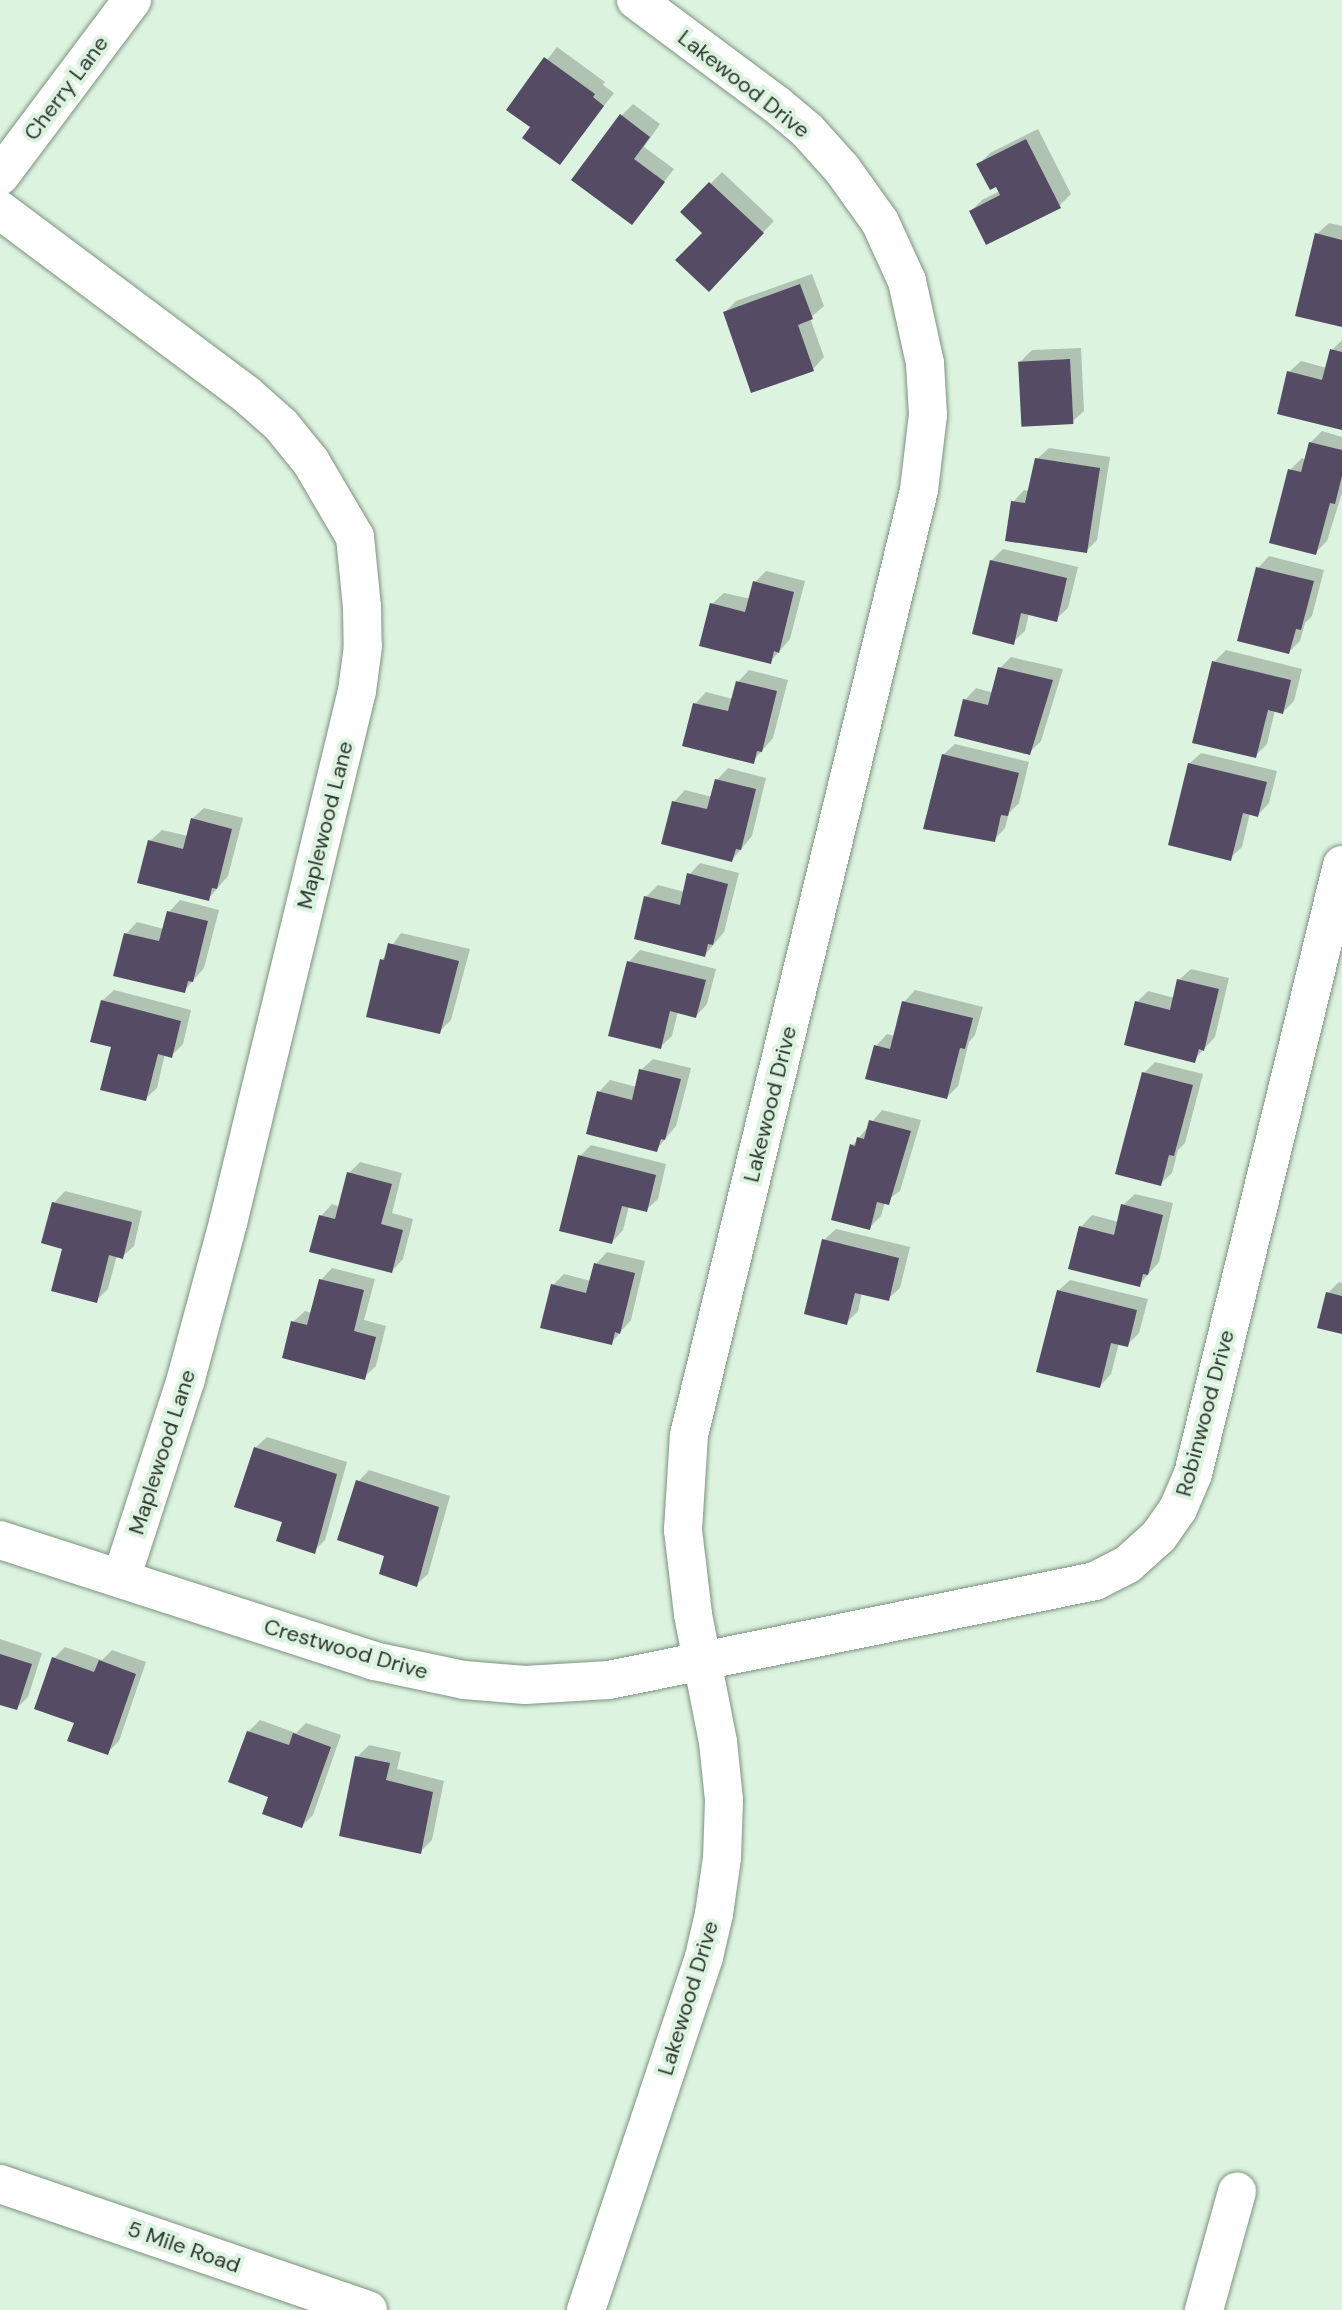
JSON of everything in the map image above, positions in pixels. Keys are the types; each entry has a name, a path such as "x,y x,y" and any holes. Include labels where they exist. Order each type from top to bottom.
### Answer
{"street":[{"name":"Cherry Lane","path":"0,176 132,0"},
{"name":"Lakewood Drive","path":"586,2310 704,1957 714,1914 722,1858 724,1800 718,1742 683,1530 689,1435 915,506 926,452 928,415 925,363 907,281 880,222 842,169 787,114 636,0"},
{"name":"Maplewood Lane","path":"0,210 246,394 281,425 311,462 355,537 362,607 363,646 357,691 232,1207 186,1379 121,1579"},
{"name":"Robinwood Drive","path":"703,1663 1095,1581 1128,1564 1159,1536 1178,1509 1193,1474 1342,865"},
{"name":"Crestwood Drive","path":"0,1540 374,1661 464,1680 525,1685 609,1680 703,1663"},
{"name":"5 Mile Road","path":"0,2184 368,2310"},
{"path":"1204,2310 1237,2192"}],"building":[{"path":"544,57 595,94 593,97 604,106 560,165 522,138 530,127 506,110"},
{"path":"620,114 650,137 634,159 665,182 632,225 571,180"},
{"path":"1026,139 1061,208 986,245 969,211 1000,195 996,187 990,190 976,164"},
{"path":"709,182 764,233 709,292 675,260 702,233 680,212"},
{"path":"1315,233 1342,240 1342,327 1295,316"},
{"path":"800,284 813,319 798,325 814,371 751,393 723,312"},
{"path":"1330,349 1342,352 1342,430 1277,414 1287,371 1322,380"},
{"path":"1070,359 1073,424 1021,427 1018,362"},
{"path":"1309,442 1342,450 1342,476 1335,504 1330,503 1316,555 1269,543 1288,469 1301,472"},
{"path":"1035,458 1100,468 1087,553 1005,541 1011,501 1025,503"},
{"path":"990,560 1067,578 1057,622 1021,613 1014,645 972,634"},
{"path":"1256,567 1314,581 1301,630 1296,629 1289,654 1237,641"},
{"path":"753,581 794,592 779,653 774,651 771,664 699,646 710,603 745,612"},
{"path":"1212,661 1291,680 1283,714 1268,710 1256,758 1192,743"},
{"path":"998,667 1053,680 1030,755 954,736 963,699 988,705"},
{"path":"736,681 777,691 762,752 757,751 754,764 682,746 693,703 728,711"},
{"path":"942,754 1019,773 1008,816 1001,815 995,842 923,829"},
{"path":"1188,763 1267,782 1258,817 1243,813 1231,861 1168,845"},
{"path":"715,779 756,789 741,850 736,849 732,862 661,844 672,801 707,809"},
{"path":"191,818 232,829 217,889 212,888 209,901 137,883 148,840 183,849"},
{"path":"687,873 728,884 713,945 708,944 705,957 634,939 644,896 680,905"},
{"path":"167,911 208,921 193,982 188,981 185,993 113,976 124,933 159,941"},
{"path":"388,943 459,961 440,1034 366,1017 380,959 384,960"},
{"path":"627,961 706,980 696,1018 670,1011 661,1049 608,1036"},
{"path":"1177,979 1219,989 1204,1051 1199,1049 1195,1063 1124,1045 1135,1001 1170,1010"},
{"path":"101,1000 181,1021 172,1058 158,1054 146,1101 100,1090 111,1047 90,1042"},
{"path":"902,1001 973,1018 965,1049 960,1048 947,1099 865,1079 874,1045 890,1049"},
{"path":"639,1069 681,1079 665,1140 661,1139 657,1152 586,1134 597,1091 632,1100"},
{"path":"1142,1072 1193,1085 1174,1156 1169,1155 1161,1186 1115,1174"},
{"path":"869,1120 911,1131 889,1205 877,1202 870,1230 831,1220 850,1144 855,1146 857,1137 864,1139"},
{"path":"578,1155 656,1175 647,1212 622,1206 612,1244 559,1231"},
{"path":"347,1172 392,1184 381,1224 403,1230 392,1273 309,1252 319,1215 335,1219"},
{"path":"52,1202 132,1222 123,1259 109,1255 97,1303 51,1291 62,1249 41,1243"},
{"path":"1121,1204 1163,1215 1148,1275 1143,1274 1140,1287 1068,1269 1079,1226 1114,1235"},
{"path":"822,1239 899,1258 889,1301 855,1293 847,1325 804,1314"},
{"path":"594,1263 635,1273 620,1334 615,1332 612,1345 540,1328 551,1284 586,1293"},
{"path":"319,1279 364,1290 354,1331 376,1337 365,1380 282,1358 291,1321 307,1325"},
{"path":"1057,1290 1137,1310 1128,1347 1111,1343 1100,1388 1036,1372"},
{"path":"1326,1292 1342,1296 1342,1334 1317,1328"},
{"path":"254,1447 337,1474 315,1554 276,1541 282,1522 234,1507"},
{"path":"356,1480 439,1507 417,1587 379,1574 384,1556 337,1540"},
{"path":"0,1654 32,1664 17,1710 0,1705"},
{"path":"52,1657 94,1672 99,1660 136,1674 108,1755 67,1741 74,1723 34,1709"},
{"path":"247,1731 289,1745 293,1733 331,1747 302,1828 262,1814 268,1797 228,1782"},
{"path":"355,1756 390,1763 386,1780 433,1792 421,1854 339,1836"}]}
